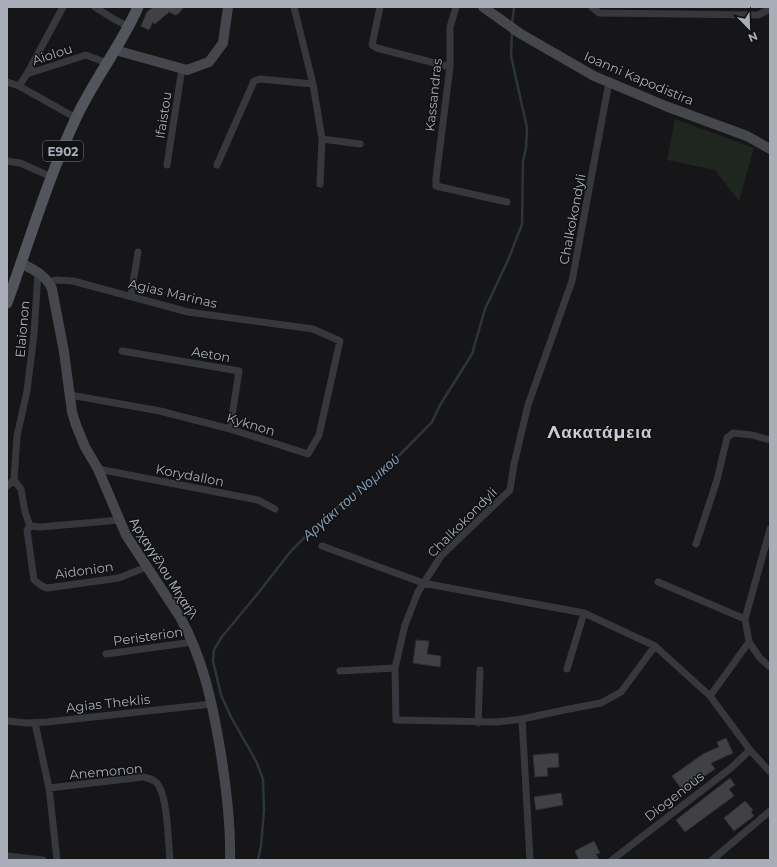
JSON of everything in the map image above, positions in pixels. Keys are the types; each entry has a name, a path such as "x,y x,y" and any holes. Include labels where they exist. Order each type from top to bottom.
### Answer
{"main road":[{"name":"E902","path":"7,303 52,177 76,118 99,74 129,27 138,7"}],"street":[{"path":"19,86 63,7"},
{"path":"94,7 129,27"},
{"path":"115,50 187,70 210,62 223,43 228,7"},
{"path":"294,7 313,84 322,139 320,184"},
{"path":"380,7 372,45 377,48 450,67"},
{"name":"Kassandras","path":"456,7 450,27 450,67 436,186 507,202"},
{"name":"Ioanni Kapodistira","path":"483,7 521,34 594,76 668,107 747,136 770,149"},
{"path":"592,7 599,13 758,15 770,10"},
{"name":"Aiolou","path":"27,74 86,55 95,57 107,63"},
{"name":"Ifaistou","path":"167,165 182,68"},
{"path":"217,165 254,81 260,78 313,84"},
{"path":"7,82 19,86 76,118"},
{"name":"Chalkokondyli","path":"609,82 572,281 528,405 514,464 510,490 441,556 418,592 405,625 395,668 396,720 478,723 522,720 601,703 621,692 655,646"},
{"path":"322,139 360,144"},
{"path":"7,161 20,163 52,177"},
{"path":"131,296 138,252"},
{"name":"Αρχαγγέλου Μιχαήλ","path":"21,263 38,273 52,288 64,352 72,412 76,426 85,447 98,469 126,535 180,617 193,642 206,678 212,704 230,816 230,860"},
{"name":"Elaionon","path":"30,526 25,512 21,489 14,480 17,436 27,392 34,334 38,273"},
{"name":"Agias Marinas","path":"48,282 57,280 73,281 188,312 313,329 340,340"},
{"name":"Kyknon","path":"70,395 160,411 230,428 308,454 319,435 340,340"},
{"name":"Aeton","path":"122,351 239,371 230,428"},
{"path":"696,544 718,480 727,438 733,433 752,435 770,440"},
{"name":"Korydallon","path":"98,469 258,500 275,509"},
{"path":"7,486 14,480"},
{"path":"30,526 40,527 120,520"},
{"name":"Aidonion","path":"30,526 27,530 34,580 47,588 119,578 146,567"},
{"path":"770,529 745,619 749,642 760,658 770,667"},
{"path":"322,546 424,583 584,613 655,646 710,696 750,750 770,772"},
{"path":"762,555 770,556"},
{"path":"658,582 745,619"},
{"path":"567,669 584,613"},
{"name":"Peristerion","path":"106,654 193,642"},
{"path":"710,696 749,642"},
{"path":"340,671 395,668"},
{"path":"478,723 480,670"},
{"name":"Agias Theklis","path":"7,721 35,723 212,704"},
{"path":"522,720 530,860"},
{"path":"35,723 49,788 57,860"},
{"name":"Diogenous","path":"612,860 730,768 750,750"},
{"name":"Anemonon","path":"49,788 143,777 152,779 160,788 164,802 170,860"},
{"path":"712,860 770,811"},
{"path":"7,856 43,860"}],"shaded area":[{"path":"675,119 754,148 739,201 715,170 667,160"}],"building":[{"path":"153,7 184,7 178,14 175,15 169,12 155,24 153,22 149,30 141,26 147,12"},
{"path":"416,640 429,641 427,654 441,656 440,667 413,663"},
{"path":"726,738 733,753 711,763 715,769 683,791 672,776 703,754 719,747 717,742"},
{"path":"558,753 559,767 547,768 548,776 535,777 533,755"},
{"path":"730,778 735,785 729,789 734,796 685,832 676,820"},
{"path":"561,793 563,805 536,810 534,797"},
{"path":"745,801 753,810 751,812 754,816 734,831 724,818"},
{"path":"594,841 600,853 596,854 599,860 579,860 575,851"}],"waterway":[{"name":"Αργάκι του Νομικού","path":"512,24 514,7"},
{"name":"Αργάκι του Νομικού","path":"258,860 261,846 264,810 263,779 256,761 231,717 221,695 213,661 214,650 221,638 291,551 351,495 377,478 432,422 440,405 472,354 485,309 509,258 522,224 523,161 526,148 527,128 511,56 512,31"}],"district":[{"name":"Λακατάμεια","path":"600,432"}]}
